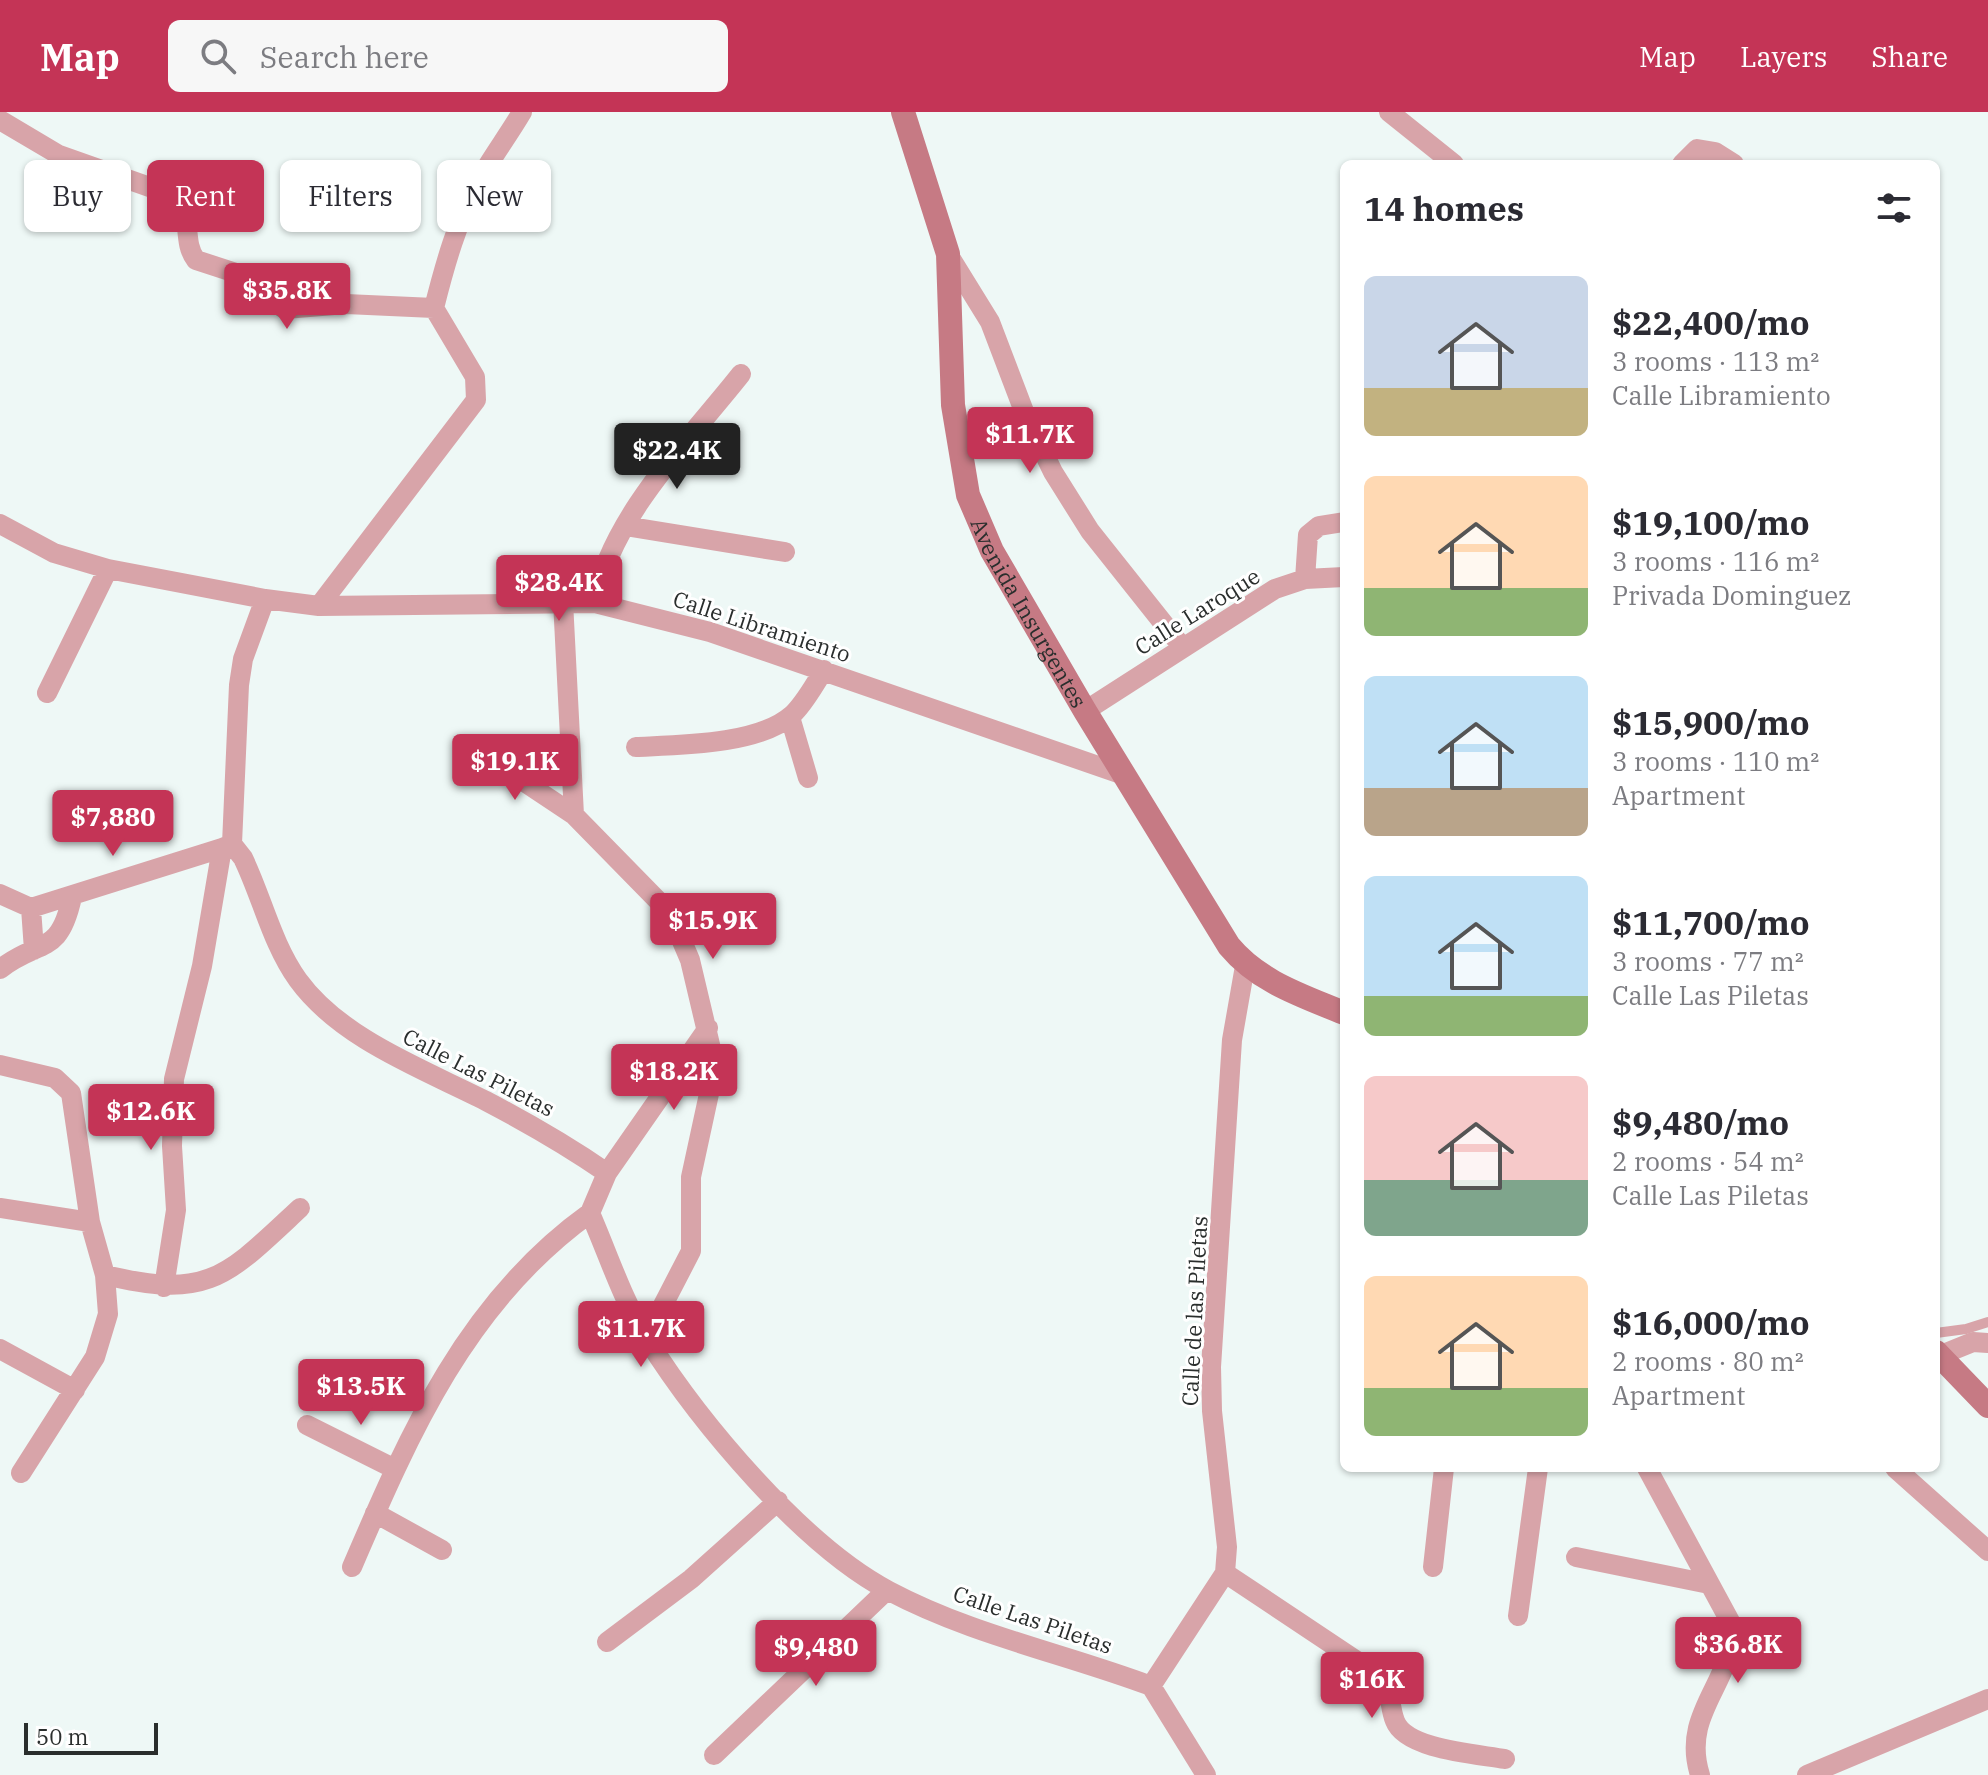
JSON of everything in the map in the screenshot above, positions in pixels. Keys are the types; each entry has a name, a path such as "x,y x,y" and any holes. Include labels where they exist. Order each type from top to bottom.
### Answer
{"main road":[{"name":"Avenida Insurgentes","path":"903,112 948,254 953,405 968,495 992,551 1209,917 1245,966 1276,984 1340,1011"},
{"path":"1940,1353 1988,1406"}],"street":[{"path":"319,606 476,400 475,377 434,308 450,247 464,212 479,180 522,112"},
{"path":"1389,112 1449,160"},
{"path":"0,120 59,155 175,196 184,207 190,249 196,260 248,277 276,305 299,311 346,304 434,308"},
{"path":"1686,160 1697,149 1715,152 1728,160"},
{"path":"948,254 990,322 1025,414 1053,472 1090,531 1183,648"},
{"path":"595,603 603,564 625,526 741,374"},
{"path":"1305,579 1308,535 1319,526 1340,523"},
{"name":"Calle Libramiento","path":"0,524 54,553 108,569 265,599 319,606 595,603 710,632 1124,775"},
{"path":"625,526 785,552"},
{"path":"47,693 108,569"},
{"name":"Calle Laroque","path":"1085,711 1275,589 1305,579 1340,577"},
{"path":"164,1287 176,1210 172,1146 174,1079 227,846 243,659 265,599"},
{"path":"563,601 574,815"},
{"path":"636,747 724,741 747,736 790,717 824,670"},
{"path":"790,717 808,778"},
{"path":"481,753 574,815 670,913 690,960 708,1028 712,1080 691,1177 691,1251 646,1338"},
{"path":"0,894 31,908 227,846"},
{"name":"Calle Las Piletas","path":"227,846 247,867 288,965 318,1002 395,1058 536,1127 607,1173"},
{"path":"0,969 59,936 66,924 72,897"},
{"path":"31,908 34,950"},
{"name":"Calle de las Piletas","path":"1225,1573 1227,1547 1212,1411 1211,1367 1232,1040 1245,966"},
{"path":"352,1567 395,1469 465,1341 489,1305 520,1270 590,1213 607,1173 708,1028"},
{"path":"0,1065 55,1078 71,1093 90,1222 105,1275 108,1314 95,1357 21,1473"},
{"path":"0,1208 90,1222"},
{"path":"105,1275 164,1287 196,1285 242,1262 300,1208"},
{"name":"Calle Las Piletas","path":"590,1213 646,1338 723,1439 778,1501 840,1557 887,1590 999,1638 1151,1686"},
{"path":"1940,1349 1973,1342 1988,1343"},
{"path":"0,1349 75,1390"},
{"path":"307,1425 395,1469"},
{"path":"1433,1567 1443,1472"},
{"path":"1518,1616 1537,1472"},
{"path":"1649,1472 1726,1610 1732,1641 1696,1727 1694,1745 1700,1775"},
{"path":"1899,1472 1988,1551"},
{"path":"607,1642 691,1579 778,1501"},
{"path":"375,1513 442,1550"},
{"path":"1576,1557 1709,1584"},
{"path":"1206,1775 1151,1686 1225,1573 1378,1675 1388,1687 1395,1721 1407,1736 1428,1745 1505,1759"},
{"path":"714,1755 887,1590"},
{"path":"1807,1775 1988,1699"}],"lane":[{"path":"1940,1348 1988,1322"}]}
